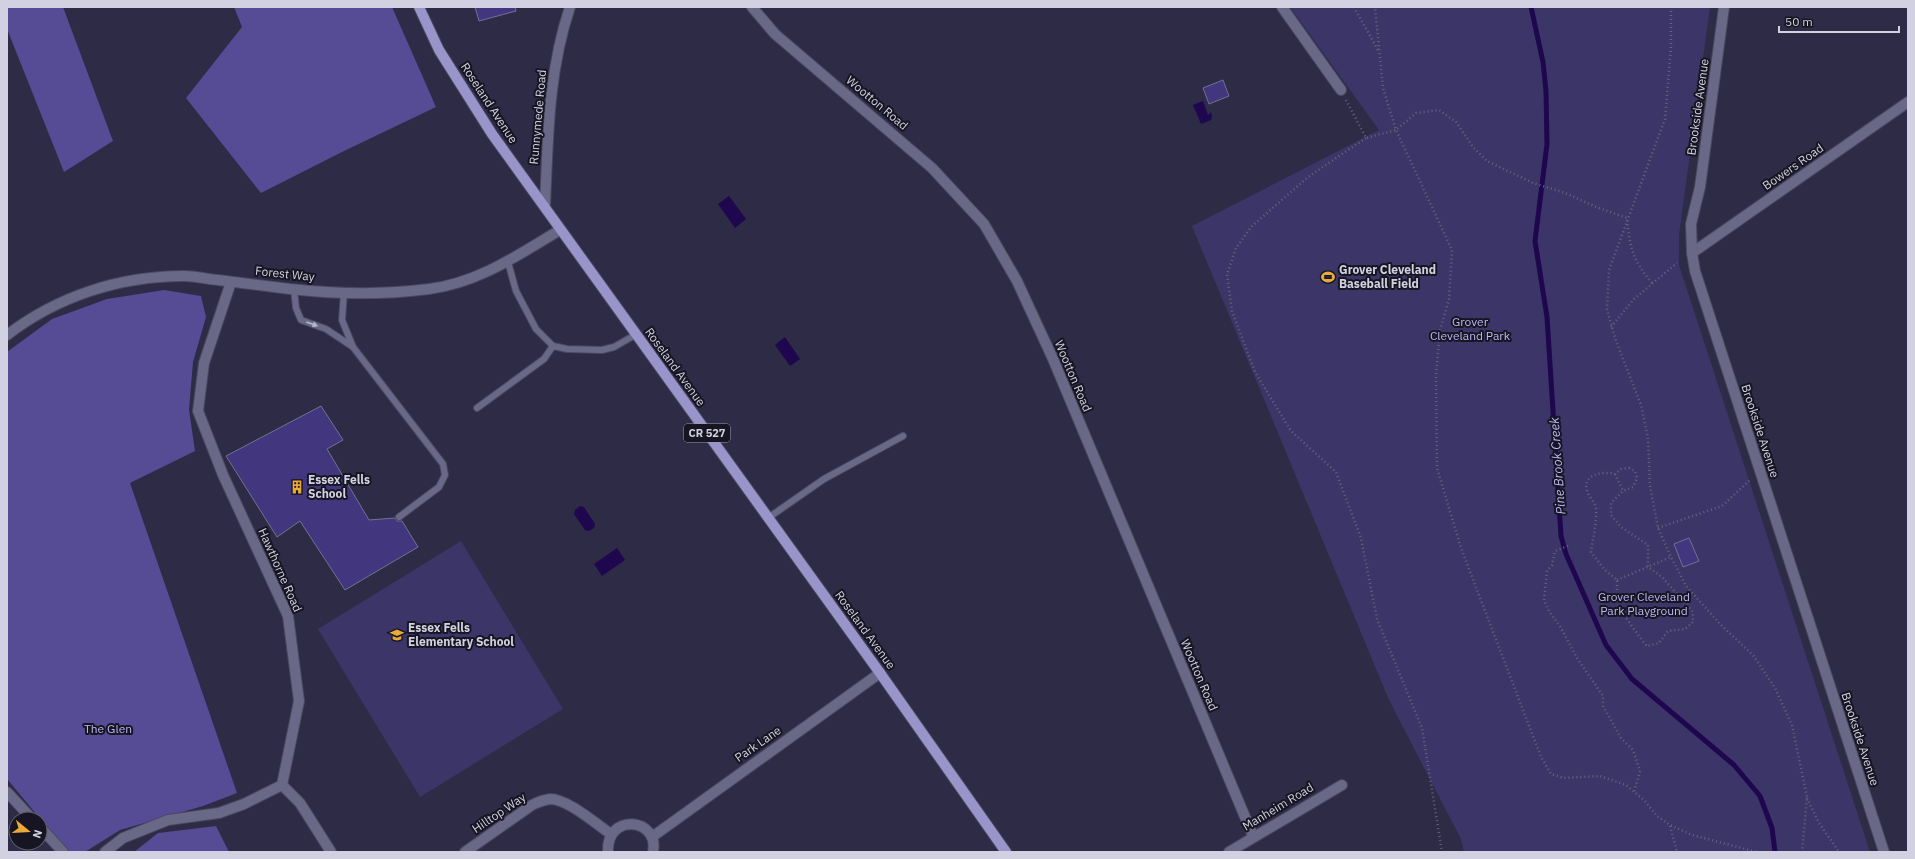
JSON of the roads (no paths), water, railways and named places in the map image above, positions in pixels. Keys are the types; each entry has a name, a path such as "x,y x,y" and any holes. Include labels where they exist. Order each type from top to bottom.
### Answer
{"main road":[{"name":"Roseland Avenue","path":"419,7 439,50 492,134 880,673 1006,852"}],"street":[{"name":"Runnymede Road","path":"545,206 548,122 551,89 563,28 570,7"},
{"name":"Wootton Road","path":"752,7 775,34 932,168 984,224 1017,281 1053,360 1253,836"},
{"path":"1282,7 1341,90"},
{"name":"Brookside Avenue","path":"1724,7 1700,187 1691,224 1692,253 1695,271 1884,852"},
{"name":"Bowers Road","path":"1692,253 1908,102"},
{"name":"Forest Way","path":"7,335 34,316 78,294 124,282 186,276 294,289 344,292 370,293 430,289 470,280 495,270 560,230"},
{"name":"Hawthorne Road","path":"231,282 204,363 198,411 223,475 288,616 299,701 282,785"},
{"name":"Park Lane","path":"652,837 880,673"},
{"path":"105,852 123,838 168,820 218,813 244,804 282,785 300,803 331,852"},
{"name":"Manheim Road","path":"1229,852 1253,836 1342,785"},
{"path":"7,792 25,811"},
{"name":"Hilltop Way","path":"465,852 532,805 551,799 570,806 611,834"},
{"path":"608,852 607,843 611,834 623,826 638,825 646,829 652,837 654,847 653,852"},
{"path":"48,836 63,852"}],"lane":[{"path":"508,262 516,291 536,329 553,346 602,350 614,347 636,335"},
{"path":"294,289 296,308 301,320 326,329 354,347"},
{"path":"344,292 342,320 354,347 443,464 445,476 439,487 399,517"},
{"path":"477,408 544,359 553,346"},
{"path":"768,518 824,479 903,436"}],"waterway":[{"name":"Pine Brook Creek","path":"1531,7 1543,62 1546,91 1547,144 1535,241 1547,317 1561,536 1566,554 1606,645 1632,679 1734,765 1760,796 1772,828 1775,852"}],"place":[{"name":"Grover Cleveland Baseball Field","path":"1328,277"},
{"name":"Essex Fells School","path":"297,487"},
{"name":"Essex Fells Elementary School","path":"397,635"}],"park label":[{"name":"Grover Cleveland Park","path":"1470,329"},
{"name":"Grover Cleveland Park Playground","path":"1644,604"},
{"name":"The Glen","path":"108,729"}]}
